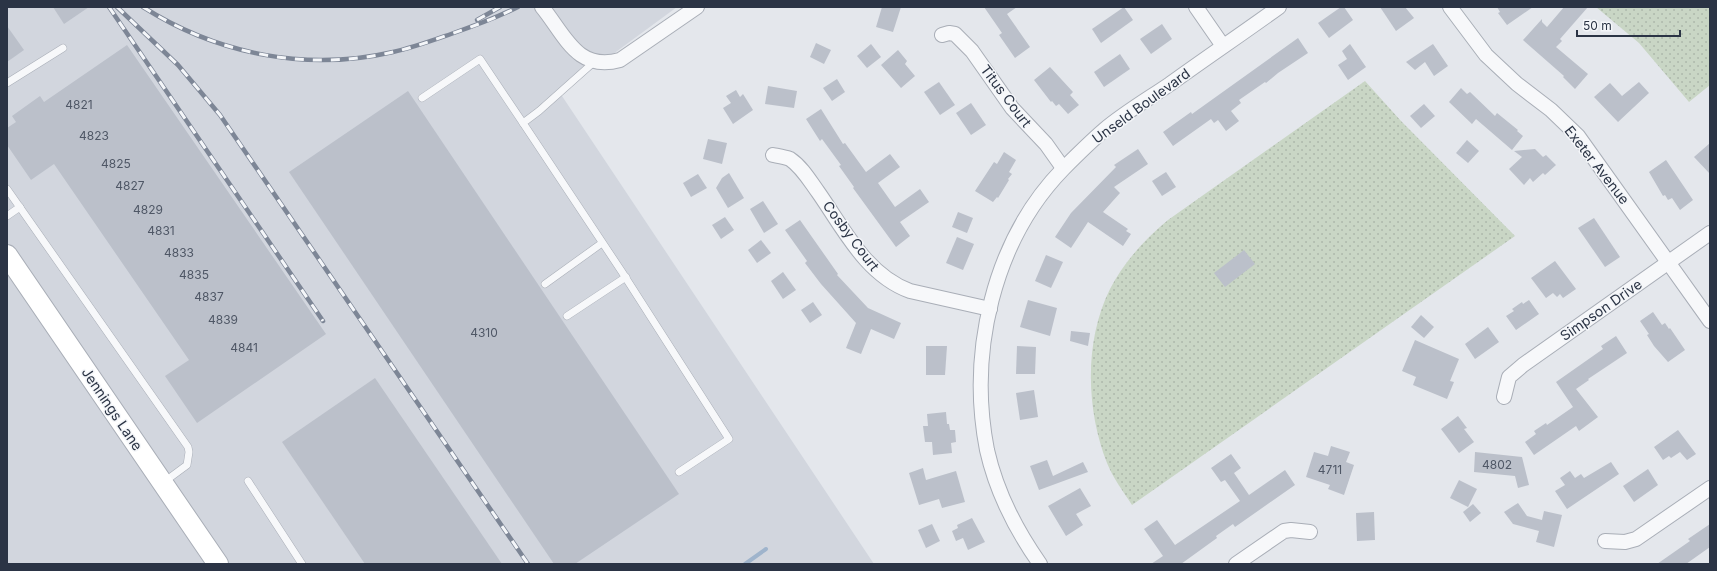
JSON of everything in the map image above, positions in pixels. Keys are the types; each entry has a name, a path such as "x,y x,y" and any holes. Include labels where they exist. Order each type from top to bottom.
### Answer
{"street":[{"path":"542,7 575,51 594,62 611,62 620,60 697,7"},
{"path":"1196,7 1223,46"},
{"name":"Unseld Boulevard","path":"1040,564 1028,547 1007,508 999,489 988,451 981,398 981,373 986,326 1002,266 1022,224 1048,185 1063,168 1104,130 1279,7"},
{"name":"Exeter Avenue","path":"1450,7 1486,54 1517,84 1551,110 1578,136 1710,321"},
{"name":"Titus Court","path":"942,35 949,33 955,34 972,51 1012,108 1046,144 1063,168"},
{"name":"Cosby Court","path":"772,155 789,159 804,172 867,263 881,276 899,287 910,291 990,309"},
{"name":"Simpson Drive","path":"1504,397 1506,384 1509,377 1523,365 1710,233"},
{"name":"Jennings Lane","path":"7,255 218,564"},
{"path":"1605,541 1625,542 1636,539 1710,488"},
{"path":"1236,564 1284,531 1291,530 1310,532"}],"lane":[{"path":"7,83 63,48"},
{"path":"422,98 480,59 626,277 729,439 678,472"},
{"path":"522,123 545,106 594,62"},
{"path":"7,189 188,447 189,452 187,465 163,483"},
{"path":"7,216 20,207"},
{"path":"545,284 602,243"},
{"path":"567,316 626,277"},
{"path":"248,481 302,564"}],"shaded area":[{"path":"7,7 677,7 560,93 874,564 7,564"}],"green space":[{"path":"1596,7 1710,7 1710,85 1689,102 1639,43"},
{"path":"1365,81 1401,121 1515,236 1132,505 1109,469 1100,442 1092,398 1092,353 1102,309 1110,289 1128,260 1151,235 1168,220"}],"building":[{"path":"53,7 89,7 64,24"},
{"path":"882,7 901,7 893,32 876,27"},
{"path":"984,7 1017,7 1007,14 1030,47 1015,58 999,35 1002,33"},
{"path":"1124,7 1133,20 1101,43 1092,29"},
{"path":"1341,7 1344,7 1353,20 1329,38 1318,23"},
{"path":"1380,7 1405,7 1414,18 1396,31"},
{"path":"1497,7 1533,7 1507,25 1498,13 1500,12"},
{"path":"1564,7 1588,7 1560,39 1562,41 1556,47 1588,74 1575,89 1563,77 1564,76 1523,40 1542,19 1542,22 1547,27"},
{"path":"1162,24 1172,39 1151,54 1140,39"},
{"path":"7,26 24,50 7,62"},
{"path":"1298,38 1308,53 1239,100 1241,103 1231,111 1239,121 1226,131 1218,120 1214,123 1211,119 1173,146 1163,132 1191,112 1192,114"},
{"path":"816,43 831,50 824,64 810,57"},
{"path":"871,44 881,57 867,68 857,56"},
{"path":"1350,44 1366,67 1348,80 1338,65 1347,59 1342,51"},
{"path":"1433,44 1448,66 1434,76 1425,62 1415,70 1406,62"},
{"path":"127,45 326,334 197,423 165,376 189,360 54,164 31,180 7,145 7,128 16,122 12,116 40,96 44,102"},
{"path":"898,50 907,61 905,64 915,76 901,88 881,65"},
{"path":"1120,54 1130,69 1104,87 1094,72"},
{"path":"1050,67 1073,92 1070,95 1079,105 1068,114 1059,104 1056,106 1052,101 1051,102 1034,80"},
{"path":"837,79 845,92 832,101 823,88"},
{"path":"939,82 955,105 940,115 924,92"},
{"path":"1639,82 1649,93 1618,122 1594,97 1610,83 1622,96"},
{"path":"768,86 797,91 794,108 765,104"},
{"path":"1461,88 1467,94 1470,92 1495,116 1497,113 1523,136 1512,150 1476,119 1472,124 1449,102"},
{"path":"736,90 740,97 743,94 753,110 733,124 723,108 731,103 726,96"},
{"path":"408,91 679,494 575,564 554,564 289,172"},
{"path":"971,103 986,125 971,135 956,113"},
{"path":"1424,104 1435,116 1421,128 1410,116"},
{"path":"821,109 843,144 845,143 866,172 890,154 900,167 878,183 895,207 920,189 929,202 900,222 910,236 896,247 853,188 854,187 839,166 841,165 822,139 820,141 806,119"},
{"path":"708,139 727,143 722,164 703,159"},
{"path":"1467,140 1479,151 1468,163 1456,153"},
{"path":"1710,143 1710,174 1694,157"},
{"path":"1138,149 1148,164 1114,187 1120,193 1103,212 1128,229 1126,231 1131,234 1123,246 1088,222 1071,248 1055,237 1071,213 1116,167 1114,165"},
{"path":"1535,149 1543,157 1546,155 1556,165 1545,175 1543,173 1533,182 1530,178 1524,185 1509,169 1522,157 1514,151"},
{"path":"1004,152 1016,160 1009,172 1012,174 1008,179 1009,180 998,198 997,197 993,202 975,191 994,162 997,164"},
{"path":"1666,160 1693,200 1680,210 1672,198 1668,200 1665,195 1663,196 1649,172"},
{"path":"1166,172 1176,187 1162,196 1152,181"},
{"path":"729,173 744,198 728,208 716,188 722,178"},
{"path":"698,174 707,188 691,197 683,183"},
{"path":"763,201 778,224 764,233 750,209"},
{"path":"958,212 973,218 967,233 952,227"},
{"path":"725,217 734,230 721,239 712,225"},
{"path":"1594,218 1620,257 1605,267 1578,228"},
{"path":"800,220 838,274 837,275 868,308 901,323 894,339 871,329 861,354 846,348 856,323 821,284 805,263 807,261 785,230"},
{"path":"957,237 974,244 963,270 946,263"},
{"path":"761,240 771,253 757,263 748,250"},
{"path":"1244,250 1255,264 1225,287 1214,273"},
{"path":"1046,255 1063,262 1051,288 1035,281"},
{"path":"1555,261 1576,289 1563,298 1560,294 1557,297 1553,293 1546,298 1531,278"},
{"path":"783,272 796,290 783,299 771,281"},
{"path":"1028,300 1057,308 1050,336 1020,327"},
{"path":"1529,300 1539,314 1516,330 1506,316 1514,311 1512,309 1522,302 1523,304"},
{"path":"813,302 822,315 810,323 801,310"},
{"path":"1653,312 1662,325 1665,323 1669,329 1670,328 1685,350 1668,362 1654,346 1647,335 1649,334 1640,321"},
{"path":"1421,315 1434,327 1424,338 1411,327"},
{"path":"1488,327 1499,342 1475,359 1465,344"},
{"path":"1071,331 1090,333 1088,346 1070,341"},
{"path":"1616,336 1627,353 1588,379 1589,380 1576,389 1598,417 1579,431 1576,426 1534,455 1525,442 1536,434 1534,431 1546,423 1547,425 1573,407 1556,382 1603,349 1601,346"},
{"path":"1415,340 1459,359 1450,381 1454,382 1447,399 1413,385 1416,377 1402,371"},
{"path":"926,346 947,346 945,375 926,375"},
{"path":"1017,346 1036,347 1035,374 1016,374"},
{"path":"375,378 502,564 365,564 282,442"},
{"path":"1034,390 1038,417 1020,420 1016,393"},
{"path":"946,412 947,424 949,424 950,430 955,430 956,442 951,443 952,453 933,455 932,442 925,442 923,426 928,426 927,414"},
{"path":"1458,416 1467,428 1464,429 1474,442 1459,453 1441,429"},
{"path":"1678,430 1696,454 1687,460 1680,452 1671,458 1669,456 1663,460 1654,447"},
{"path":"1331,446 1350,452 1346,462 1354,465 1344,495 1328,489 1330,485 1306,477 1314,452 1328,456"},
{"path":"1475,452 1522,457 1529,485 1518,488 1515,476 1474,472"},
{"path":"1231,454 1241,468 1234,473 1249,495 1285,470 1295,485 1235,527 1233,524 1216,536 1217,538 1181,564 1151,564 1163,556 1144,529 1157,520 1175,545 1240,501 1225,480 1221,482 1211,468"},
{"path":"1047,460 1053,476 1083,462 1088,472 1039,490 1030,466"},
{"path":"1611,462 1619,474 1567,509 1555,491 1565,485 1560,478 1570,471 1575,478 1581,474 1584,478"},
{"path":"923,468 926,480 956,471 965,502 942,508 939,499 919,505 909,473"},
{"path":"1648,469 1658,485 1634,502 1623,486"},
{"path":"1459,480 1477,489 1468,507 1450,498"},
{"path":"1080,488 1091,506 1076,514 1083,525 1066,536 1048,506"},
{"path":"1518,503 1527,516 1542,520 1544,511 1562,515 1554,547 1536,542 1539,531 1513,524 1504,512"},
{"path":"1473,504 1481,513 1470,522 1463,512"},
{"path":"1374,512 1375,540 1357,541 1356,513"},
{"path":"972,518 985,542 968,550 963,538 956,541 952,531 958,528 957,525"},
{"path":"932,524 940,541 926,548 918,530"},
{"path":"1710,524 1710,547 1686,564 1657,564 1690,541 1688,539"}],"waterway":[{"path":"745,564 766,549"}],"railway":[{"path":"109,7 323,321"},
{"path":"117,7 178,65 220,115 528,564"},
{"path":"143,7 171,23 201,37 232,47 263,55 295,59 328,60 360,58 393,52 429,42 477,25 518,7"},
{"path":"477,20 500,7"}]}
